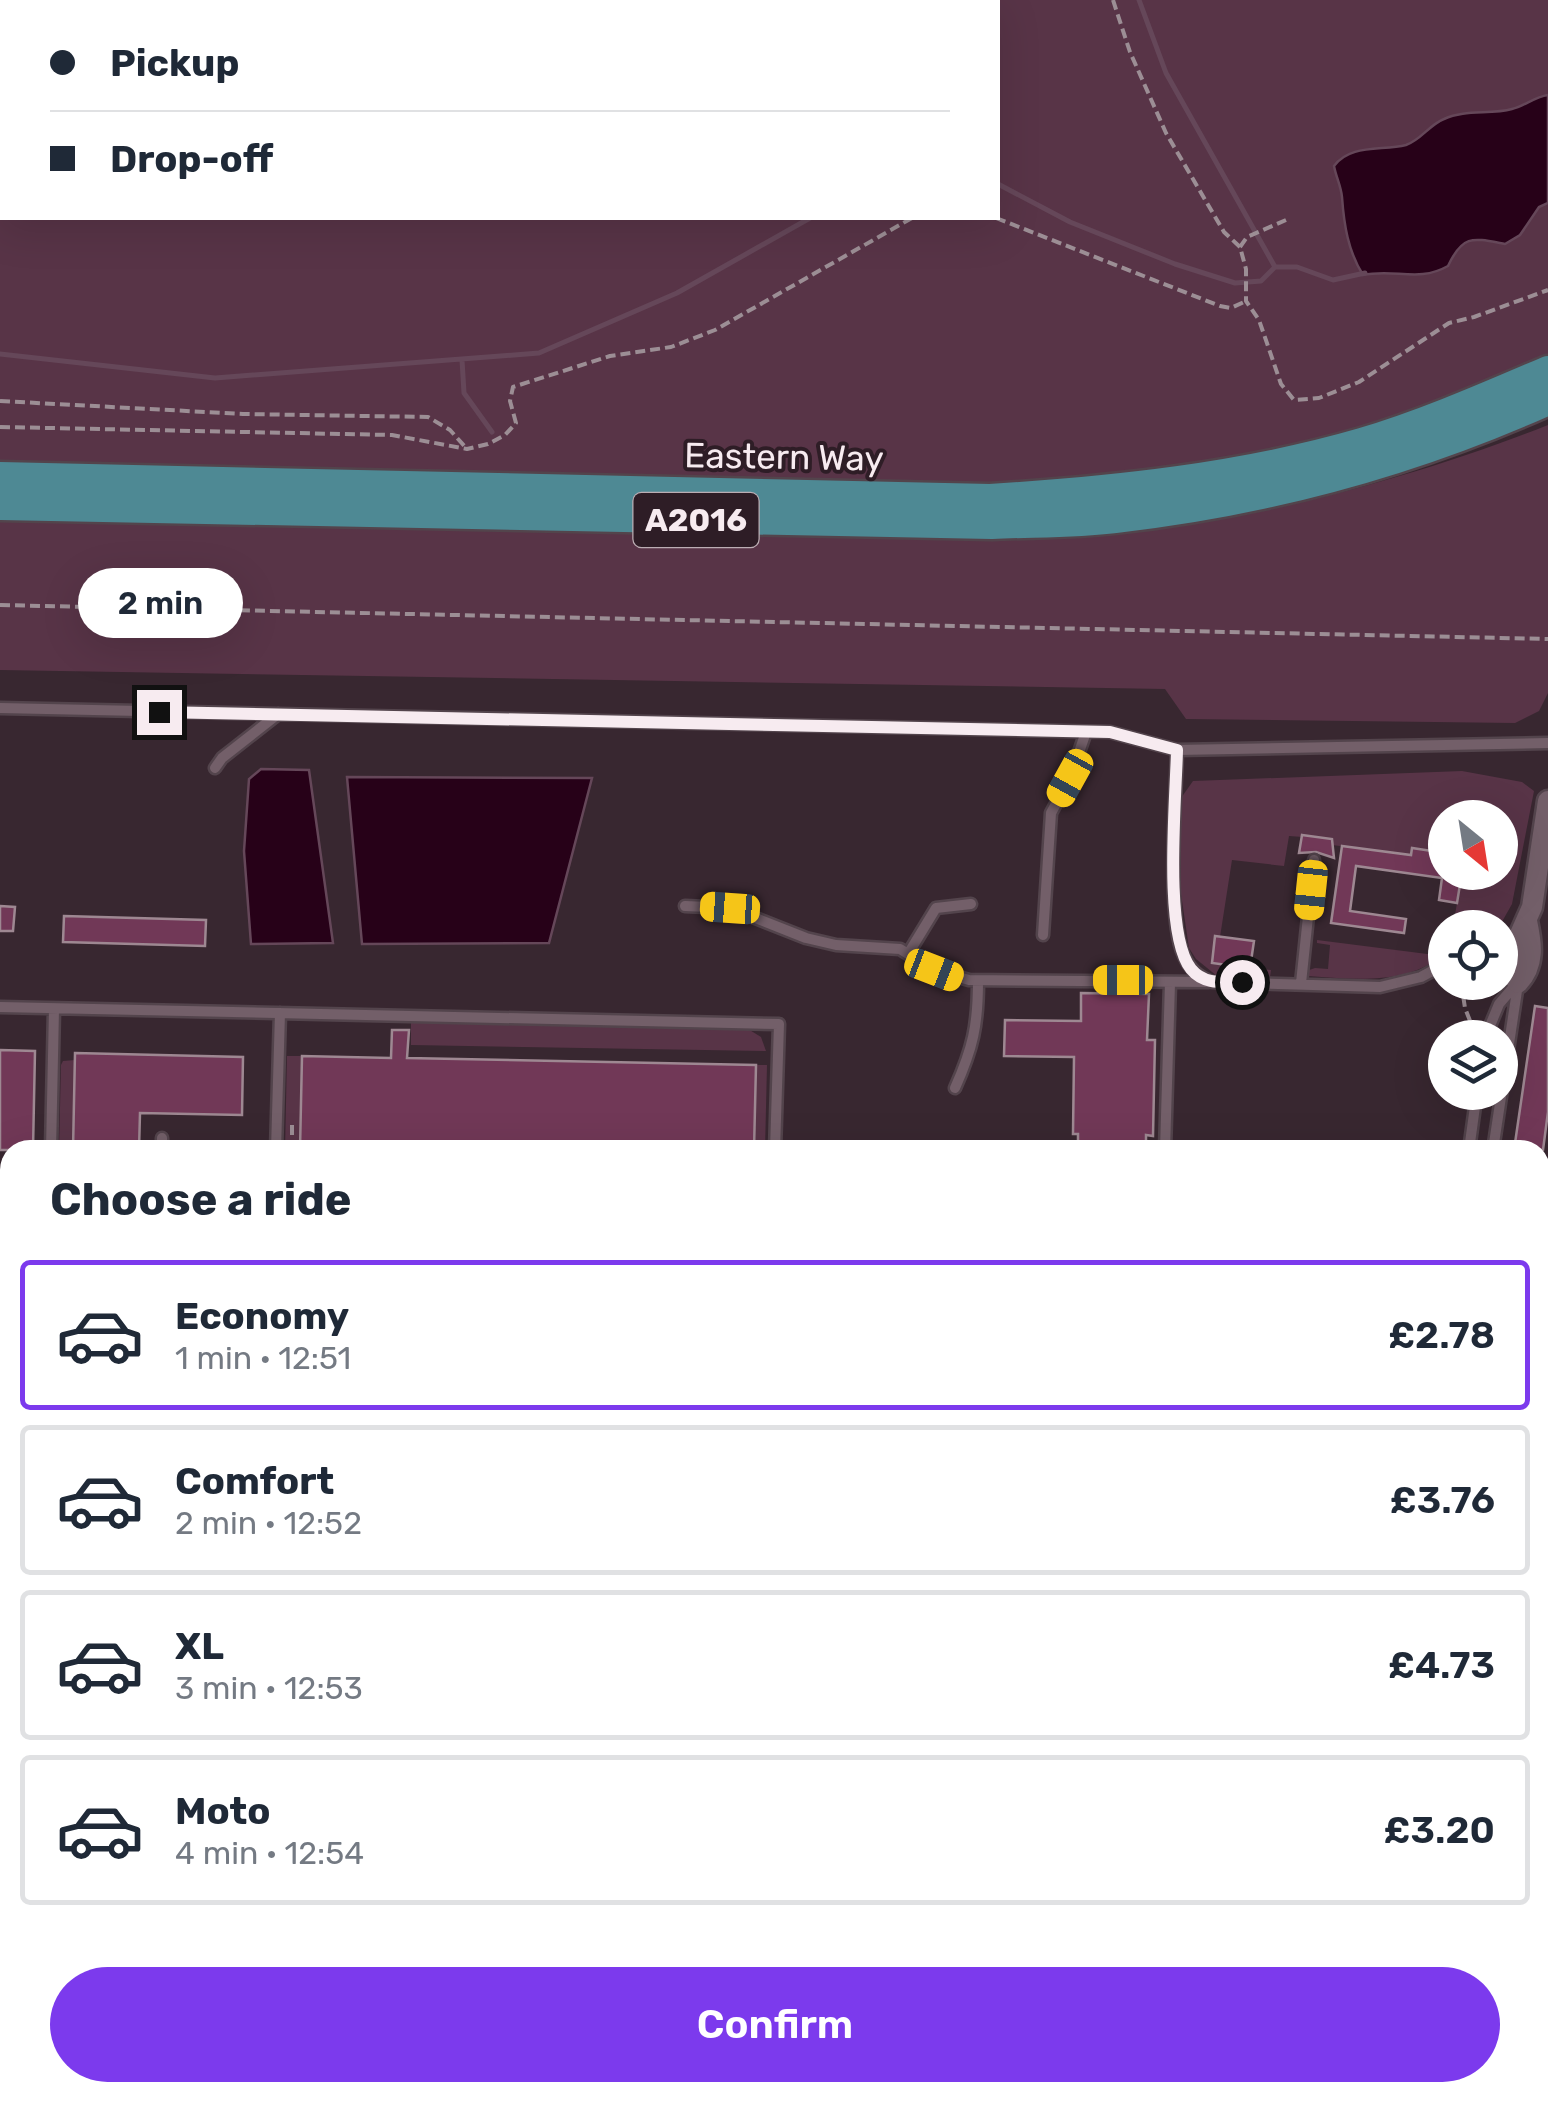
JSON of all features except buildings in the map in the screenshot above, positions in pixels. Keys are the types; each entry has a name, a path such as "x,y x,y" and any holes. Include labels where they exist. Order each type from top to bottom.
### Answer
{"main road":[{"name":"Eastern Way","path":"0,506 846,509 1121,490 1248,469 1361,443 1461,409 1548,371"},
{"name":"Eastern Way","path":"0,478 846,509 992,524 1110,519 1253,497 1386,463 1488,428 1548,400"}],"street":[{"path":"1518,972 1530,965 1529,914 1548,800"}],"lane":[{"path":"0,708 1110,732 1177,750 1548,743"},
{"path":"215,768 222,758 278,714"},
{"path":"1043,935 1051,813 1070,778 1086,732"},
{"path":"1177,750 1177,937 1191,969 1212,982"},
{"path":"1301,983 1314,860"},
{"path":"908,954 936,908 971,904"},
{"path":"685,906 730,908 806,938 836,944 900,949 955,978 1380,986 1428,973"},
{"path":"955,1088 972,1052 978,1025 978,980"},
{"path":"1165,1140 1170,983"},
{"path":"1494,1140 1507,1000"},
{"path":"0,1008 779,1024 775,1140"},
{"path":"51,1140 54,1008"},
{"path":"276,1140 280,1013"},
{"path":"1470,1140 1475,1110"}],"path":[{"path":"1112,0 1166,133 1224,232 1240,247 1246,269 1246,301 1259,320 1280,384 1294,400 1320,398 1359,382 1449,322 1548,290"},
{"path":"0,427 392,435 467,449 488,444 516,422 510,401 513,387 610,356 671,347 715,330 908,220"},
{"path":"1000,220 1220,306 1231,308 1246,301"},
{"path":"1240,247 1247,237 1286,220"},
{"path":"0,401 243,414 428,417 450,430 467,449"},
{"path":"0,605 1548,639"}],"shaded area":[{"path":"1000,0 1548,0 1548,354 1520,370 1298,458 1111,478 968,485 0,463 0,220 1000,220"},
{"path":"1548,95 1548,203 1539,207 1520,235 1505,244 1485,240 1464,243 1448,266 1427,274 1363,275 1346,228 1334,166 1341,159 1357,151 1406,145 1452,116 1512,109"},
{"path":"1548,425 1548,693 1539,711 1515,723 1186,719 1165,689 0,670 0,516 1072,536 1194,524 1282,507 1420,470"},
{"path":"261,769 309,770 333,943 251,944 244,851 249,779"},
{"path":"1462,771 1522,782 1534,791 1518,873 1518,800 1428,800 1428,850 1413,848 1411,855 1332,845 1331,839 1289,836 1284,866 1232,860 1212,963 1271,970 1270,977 1217,976 1189,948 1181,894 1181,798 1193,781"},
{"path":"347,777 592,778 549,943 362,944"},
{"path":"1459,890 1515,890 1509,910 1456,910"},
{"path":"1317,943 1428,954 1428,965 1408,973 1372,979 1295,975 1315,968 1328,969 1330,945"},
{"path":"411,1021 748,1029 761,1037 766,1051 411,1045"},
{"path":"287,1056 302,1056 300,1140 285,1140"},
{"path":"75,1060 73,1140 59,1140 63,1061"},
{"path":"756,1065 767,1065 765,1140 754,1140"}],"waterway":[{"path":"1139,0 1166,73 1275,267"},
{"path":"1000,185 1070,222 1235,283 1261,281 1275,267 1297,267 1333,280 1365,273"},
{"path":"0,354 215,378 539,353 677,293 806,220"},
{"path":"462,360 464,393 492,432"}],"route":[{"path":"159,712 1110,732 1177,750 1177,937 1191,969 1201,978 1242,982"}]}
